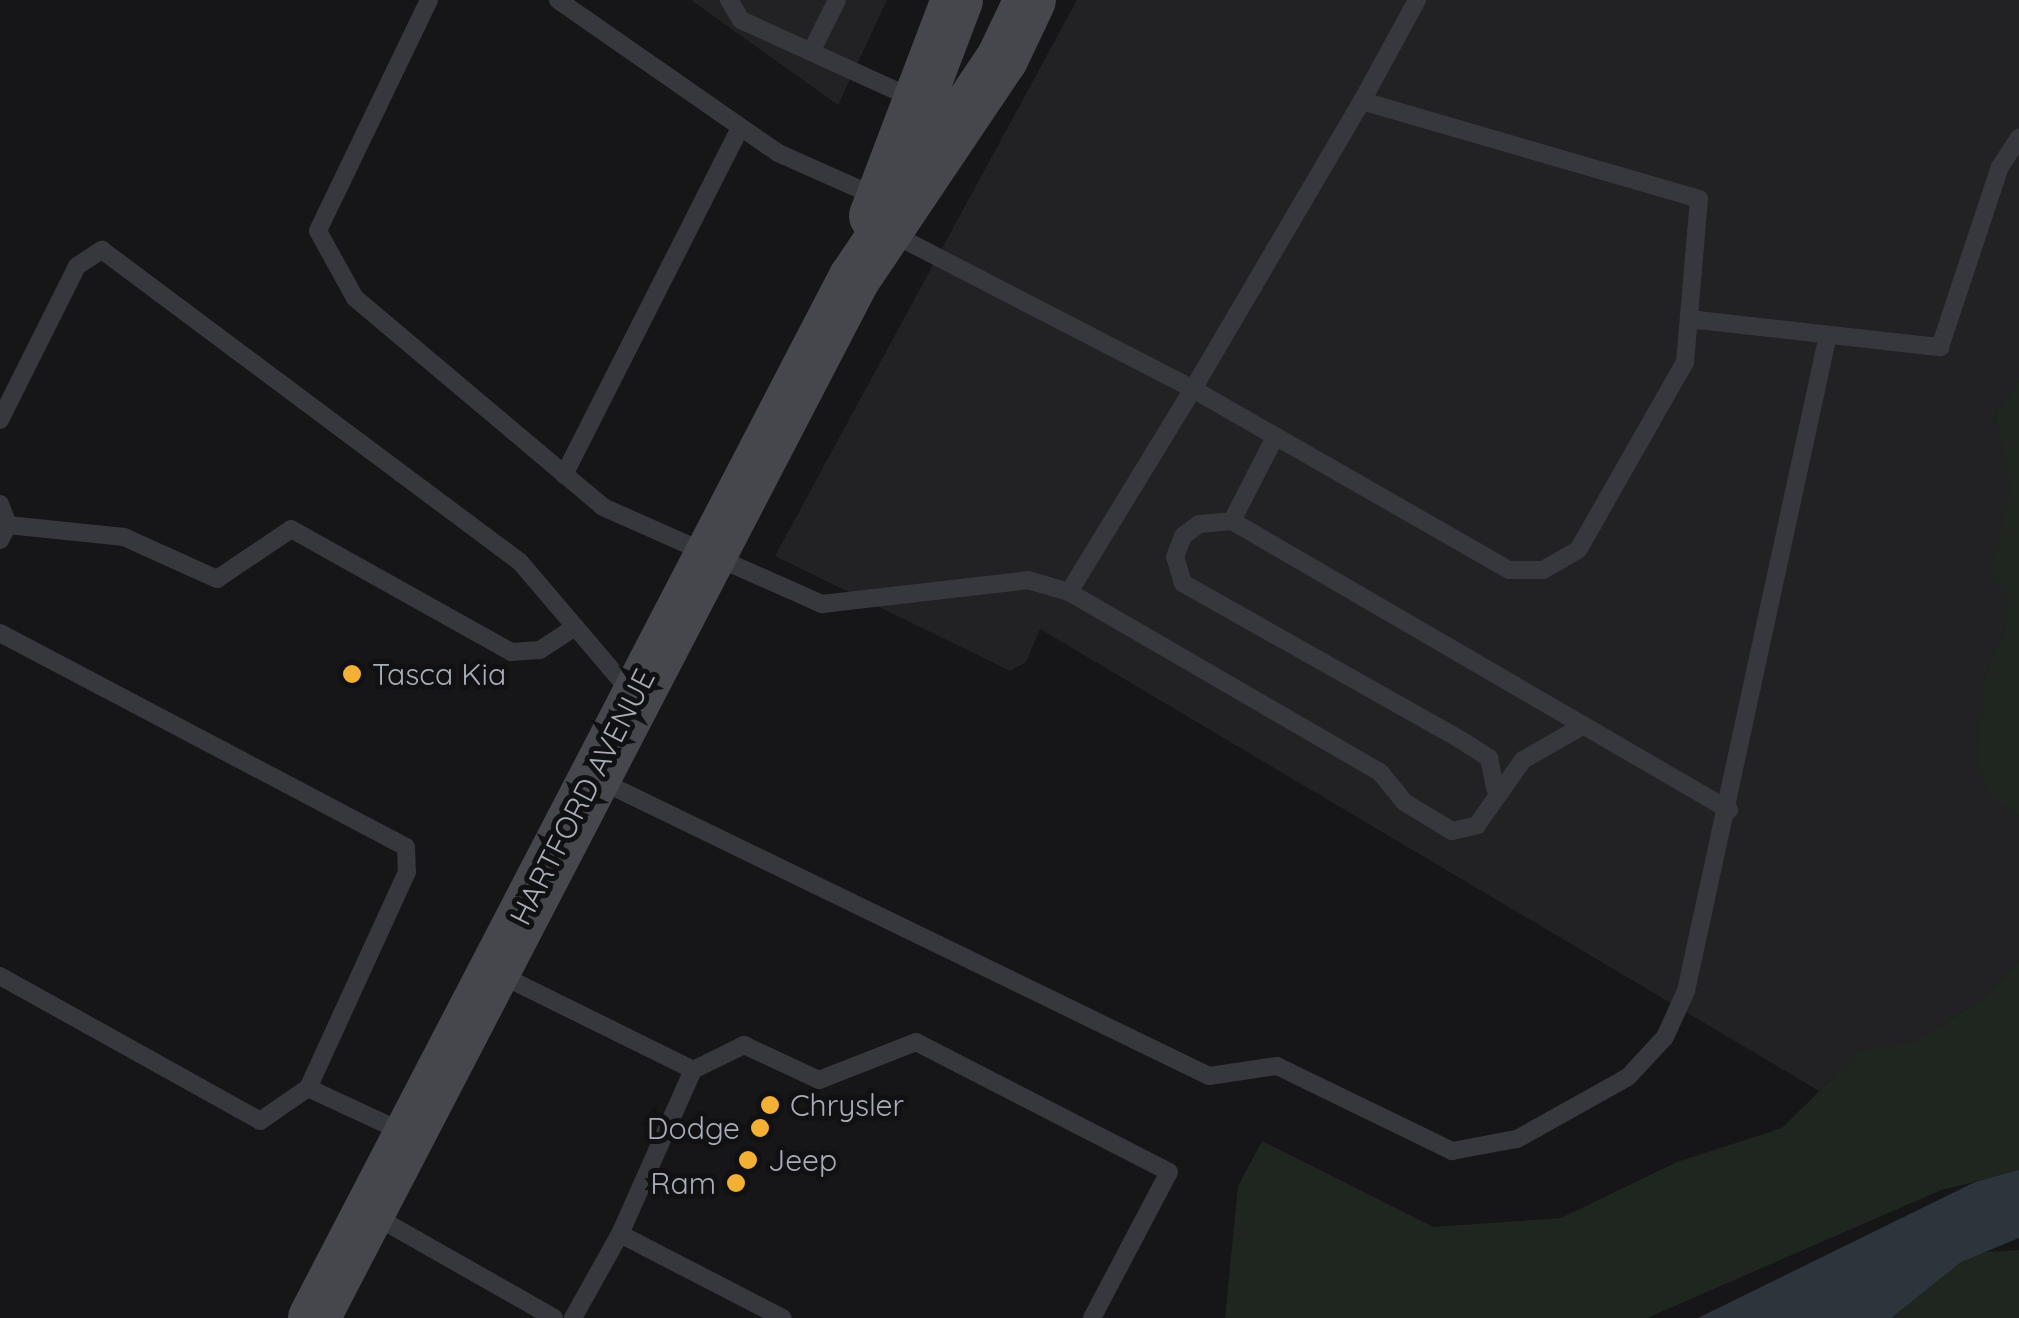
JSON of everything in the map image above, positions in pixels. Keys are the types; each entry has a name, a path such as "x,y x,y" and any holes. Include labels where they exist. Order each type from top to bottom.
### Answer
{"main road":[{"name":"HARTFORD AVENUE","path":"323,1315 368,1212 591,776 854,279 883,214 914,99 958,0"},
{"name":"HARTFORD AVENUE","path":"883,214 1002,59 1030,0"}],"lane":[{"path":"430,0 318,231 355,298 603,508 709,559 822,604 1028,580 1069,592 1380,772 1404,802 1452,831 1477,825 1495,788 1550,738 1584,725"},
{"path":"558,0 740,128 883,214 1508,570 1543,570 1578,550 1685,362 1699,199 1362,101"},
{"path":"729,0 741,20 914,99"},
{"path":"811,52 837,0"},
{"path":"1069,592 1193,389 1418,0"},
{"path":"564,475 740,128"},
{"path":"1689,319 1940,347 2000,166 2019,138"},
{"path":"0,420 77,266 102,250 520,562 633,696"},
{"path":"591,776 1209,1076 1277,1066 1452,1151 1517,1140 1628,1078 1665,1037 1686,990 1729,810 1828,335"},
{"path":"1232,521 1275,437"},
{"path":"0,504 4,532 124,537 217,578 291,529 511,652 540,650 575,627"},
{"path":"1495,788 1489,758 1464,741 1183,583 1175,557 1183,536 1199,524 1232,521 1729,810"},
{"path":"0,633 406,847 407,872 308,1088 260,1121 0,976"},
{"path":"492,970 694,1070"},
{"path":"573,1318 620,1234 694,1070 744,1045 819,1080 916,1042 1168,1172 1092,1318"},
{"path":"308,1088 408,1135"},
{"path":"368,1212 554,1318"},
{"path":"620,1234 783,1318"}],"shaded area":[{"path":"691,0 887,0 838,105"},
{"path":"1077,0 2019,0 2019,381 1995,414 2012,490 2006,624 1983,682 2007,800 2019,816 2019,961 1980,1001 1914,1042 1859,1053 1819,1091 1040,629 1026,662 1010,671 775,556"},
{"path":"2019,381 2019,816 1990,795 1978,764 1983,682 2006,624 2007,595 1991,572 2011,490 1995,414"},
{"path":"2019,961 2019,1171 1941,1190 1647,1318 1225,1318 1238,1186 1262,1141 1433,1227 1561,1218 1677,1162 1782,1128 1859,1052 1914,1042 1980,1001"},
{"path":"2019,1170 2019,1238 1961,1262 1891,1318 1698,1318 1975,1182"},
{"path":"2019,1250 2019,1318 1861,1318 1950,1254"}],"place":[{"name":"Tasca Kia","path":"352,674"},
{"name":"Chrysler","path":"770,1105"},
{"name":"Dodge","path":"760,1128"},
{"name":"Jeep","path":"748,1160"},
{"name":"Ram","path":"736,1183"}]}
